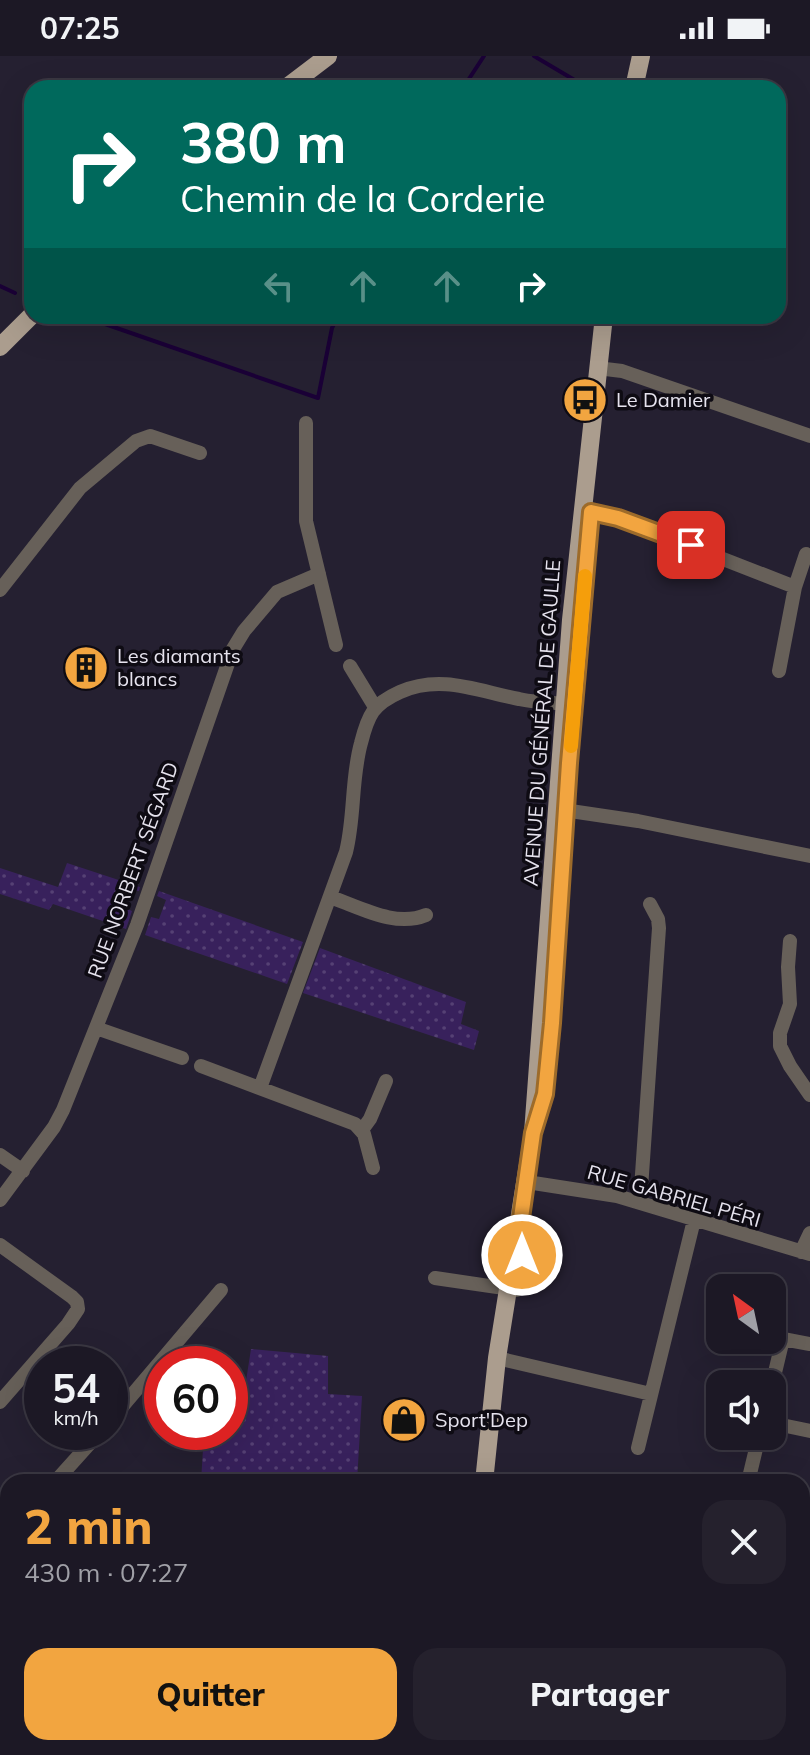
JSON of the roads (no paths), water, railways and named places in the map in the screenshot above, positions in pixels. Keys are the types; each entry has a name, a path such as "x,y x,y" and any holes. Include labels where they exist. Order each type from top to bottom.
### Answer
{"main road":[{"path":"296,80 328,56"},
{"path":"637,80 641,56"},
{"path":"0,347 24,323"},
{"name":"AVENUE DU GÉNÉRAL DE GAULLE","path":"485,1474 533,1133 604,324"},
{"name":"AVENUE DU GÉNÉRAL DE GAULLE","path":"602,369 611,324"},
{"name":"AVENUE DU GÉNÉRAL DE GAULLE","path":"495,1474 502,1359"}],"street":[{"path":"602,369 622,371 810,436"},
{"path":"306,423 306,521 336,645"},
{"path":"0,590 80,488 136,441 150,436 200,453"},
{"path":"586,512 618,518 795,587"},
{"path":"779,671 795,587 806,554"},
{"name":"RUE NORBERT SÉGARD","path":"0,1200 59,1118 137,925 236,642 280,589 319,574"},
{"path":"350,666 375,707"},
{"path":"260,1088 350,834 360,745 375,707 404,690 435,682 458,684 520,699 570,704"},
{"path":"562,810 638,821 810,856"},
{"path":"330,897 396,920 411,920 426,915"},
{"path":"640,1203 659,928 650,904"},
{"path":"790,941 790,1004 780,1033 780,1046 810,1095"},
{"path":"96,1028 182,1058"},
{"path":"201,1066 351,1122 362,1130 373,1168"},
{"path":"362,1130 386,1081"},
{"path":"0,1155 23,1171"},
{"name":"RUE GABRIEL PÉRI","path":"527,1182 595,1192 640,1203 805,1253"},
{"path":"638,1448 694,1220"},
{"path":"805,1253 810,1233"},
{"path":"0,1245 72,1297 78,1309 0,1402"},
{"path":"435,1278 512,1289"},
{"path":"128,1400 221,1290"},
{"path":"776,1370 783,1339 810,1344"},
{"path":"502,1359 651,1394"},
{"path":"786,1426 810,1431"},
{"path":"62,1474 84,1450"},
{"path":"750,1474 756,1450"}],"waterway":[{"path":"468,80 484,56"},
{"path":"534,56 574,80"},
{"path":"0,286 15,293"},
{"path":"105,324 318,398 334,324"}],"place":[{"name":"Le Damier","path":"585,400"},
{"name":"Les diamants blancs","path":"86,668"},
{"name":"Sport'Dep","path":"404,1420"}]}
